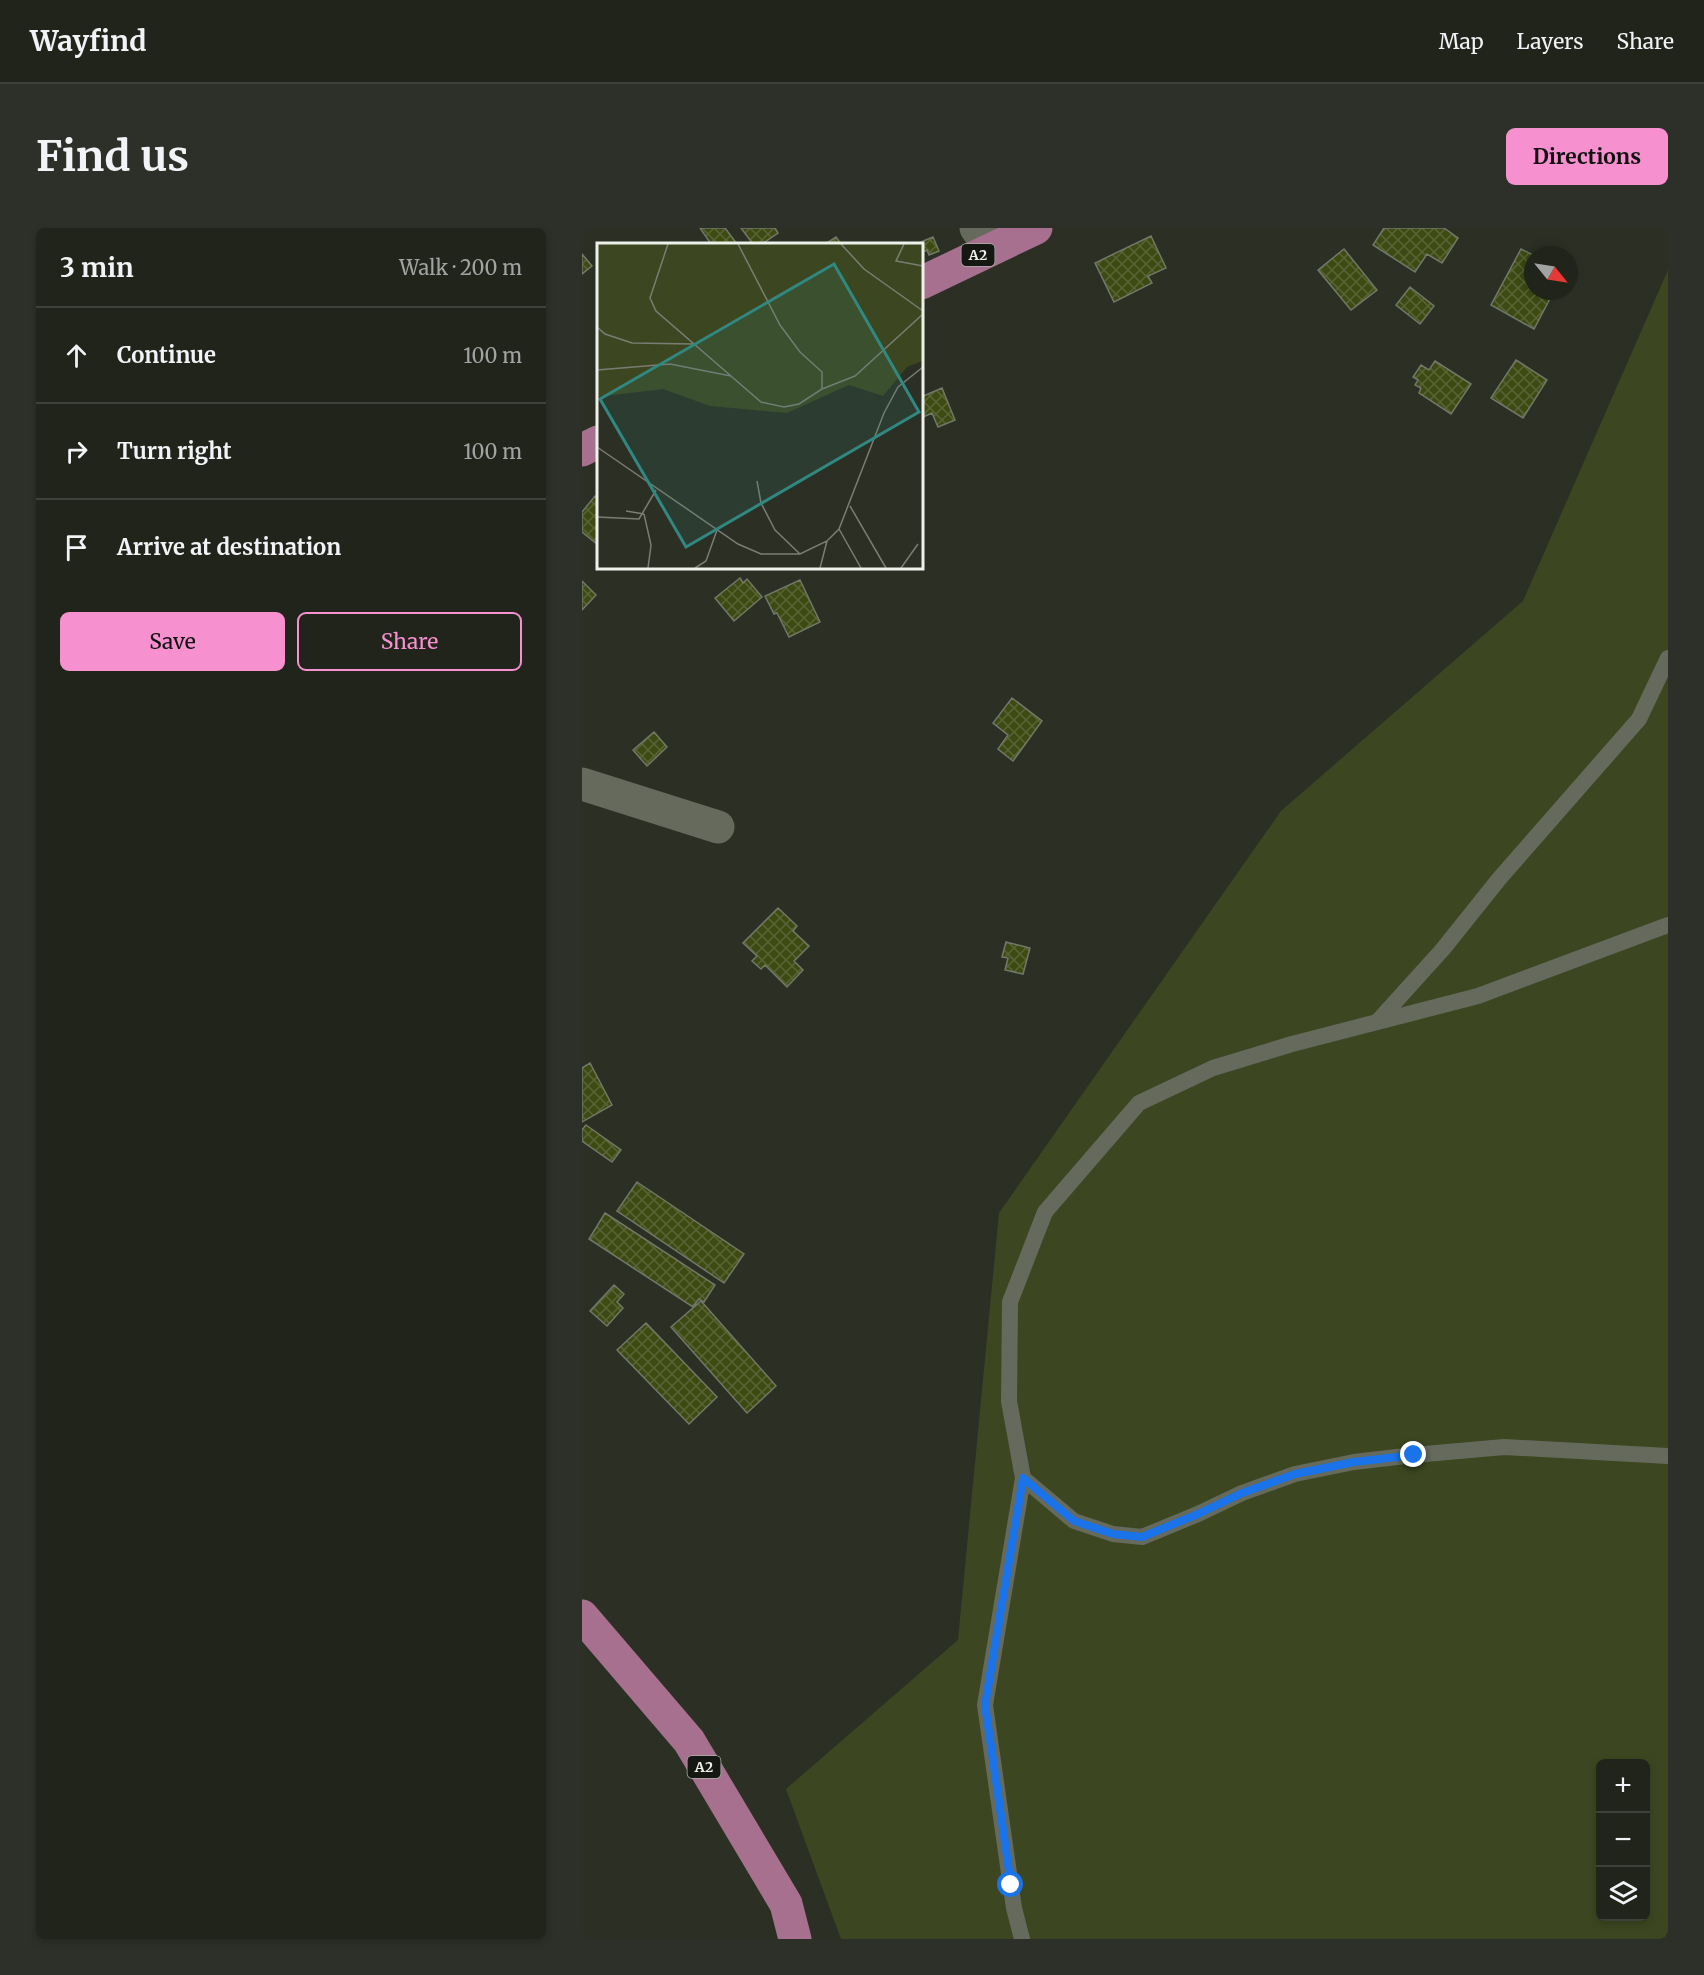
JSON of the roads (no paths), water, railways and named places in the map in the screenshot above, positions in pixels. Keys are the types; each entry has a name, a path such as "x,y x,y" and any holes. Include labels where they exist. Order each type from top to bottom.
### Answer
{"main road":[{"name":"A2","path":"922,282 983,238 1036,228"},
{"path":"582,450 597,442"},
{"name":"A2","path":"582,1616 689,1741 786,1904 795,1939"}],"street":[{"path":"582,784 718,827"}],"lane":[{"path":"1377,1022 1443,949 1499,879 1639,719 1668,658"},
{"path":"1022,1939 1014,1908 985,1705 1023,1478 1009,1401 1010,1302 1045,1212 1139,1103 1213,1068 1292,1044 1478,996 1668,926"},
{"path":"1023,1478 1074,1521 1113,1534 1142,1537 1242,1493 1295,1474 1354,1462 1504,1447 1668,1456"}]}
